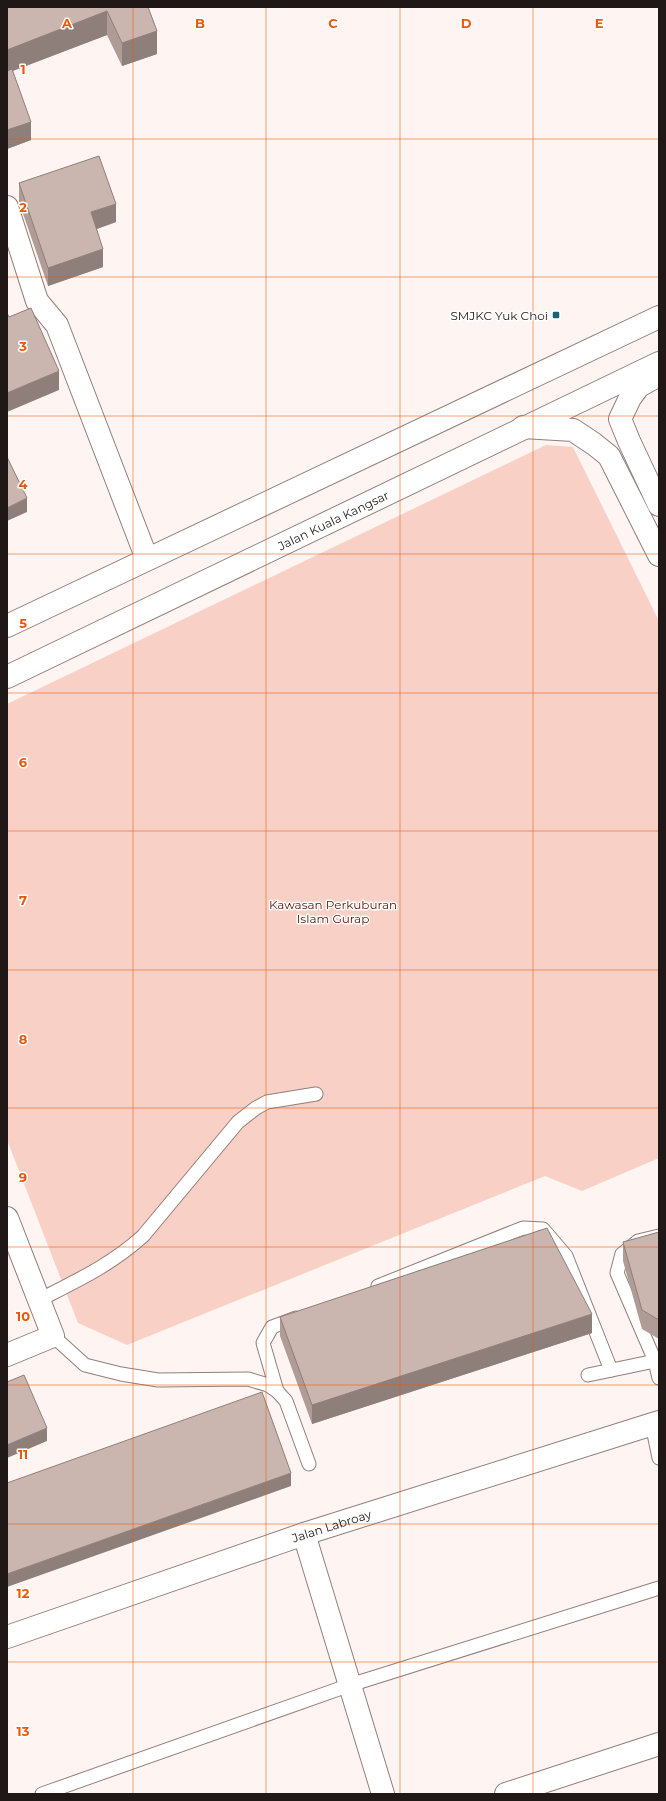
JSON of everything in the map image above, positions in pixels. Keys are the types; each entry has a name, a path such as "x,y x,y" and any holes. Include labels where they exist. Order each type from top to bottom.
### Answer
{"main road":[{"path":"7,207 37,301 57,325 147,559"},
{"path":"7,626 659,317"},
{"name":"Jalan Kuala Kangsar","path":"7,677 523,427 659,363"},
{"path":"659,375 639,386 630,398 620,419 629,442 659,505"},
{"path":"523,427 573,430 609,456 659,555"},
{"path":"7,1355 53,1336 9,1231"},
{"name":"Jalan Labroay","path":"7,1638 304,1534 656,1423"},
{"path":"304,1534 383,1794"},
{"path":"506,1794 659,1744"}],"lane":[{"path":"39,1300 103,1268 132,1247 143,1236 238,1122 256,1108 267,1102 316,1094"},
{"path":"368,1289 524,1228 543,1229 566,1256 611,1370"},
{"path":"659,1236 638,1241 622,1254 617,1273 657,1360 659,1378"},
{"path":"277,1391 263,1343 272,1327 309,1313"},
{"path":"53,1336 85,1365 121,1374 158,1380 248,1379 268,1385 277,1391 286,1401 309,1464"},
{"path":"588,1375 657,1360"},
{"path":"656,1423 659,1458"},
{"path":"42,1794 350,1685 659,1588"}],"green space":[{"name":"Kawasan Perkuburan Islam Gurap","path":"546,445 573,447 659,621 659,1158 582,1191 545,1176 127,1345 78,1323 7,1140 7,704"}],"building":[{"path":"7,7 148,7 157,31 122,43 107,11 7,50"},
{"path":"12,69 31,122 7,130 7,71"},
{"path":"99,156 116,204 91,212 103,249 48,268 19,183"},
{"path":"31,308 59,371 7,393 7,313 9,317"},
{"path":"7,457 27,498 7,508"},
{"path":"547,1228 592,1314 312,1405 280,1317"},
{"path":"659,1232 659,1320 642,1310 623,1242"},
{"path":"24,1375 47,1428 7,1445 7,1382"},
{"path":"262,1392 291,1473 7,1574 7,1483"}],"place":[{"name":"SMJKC Yuk Choi","path":"556,315"}]}
